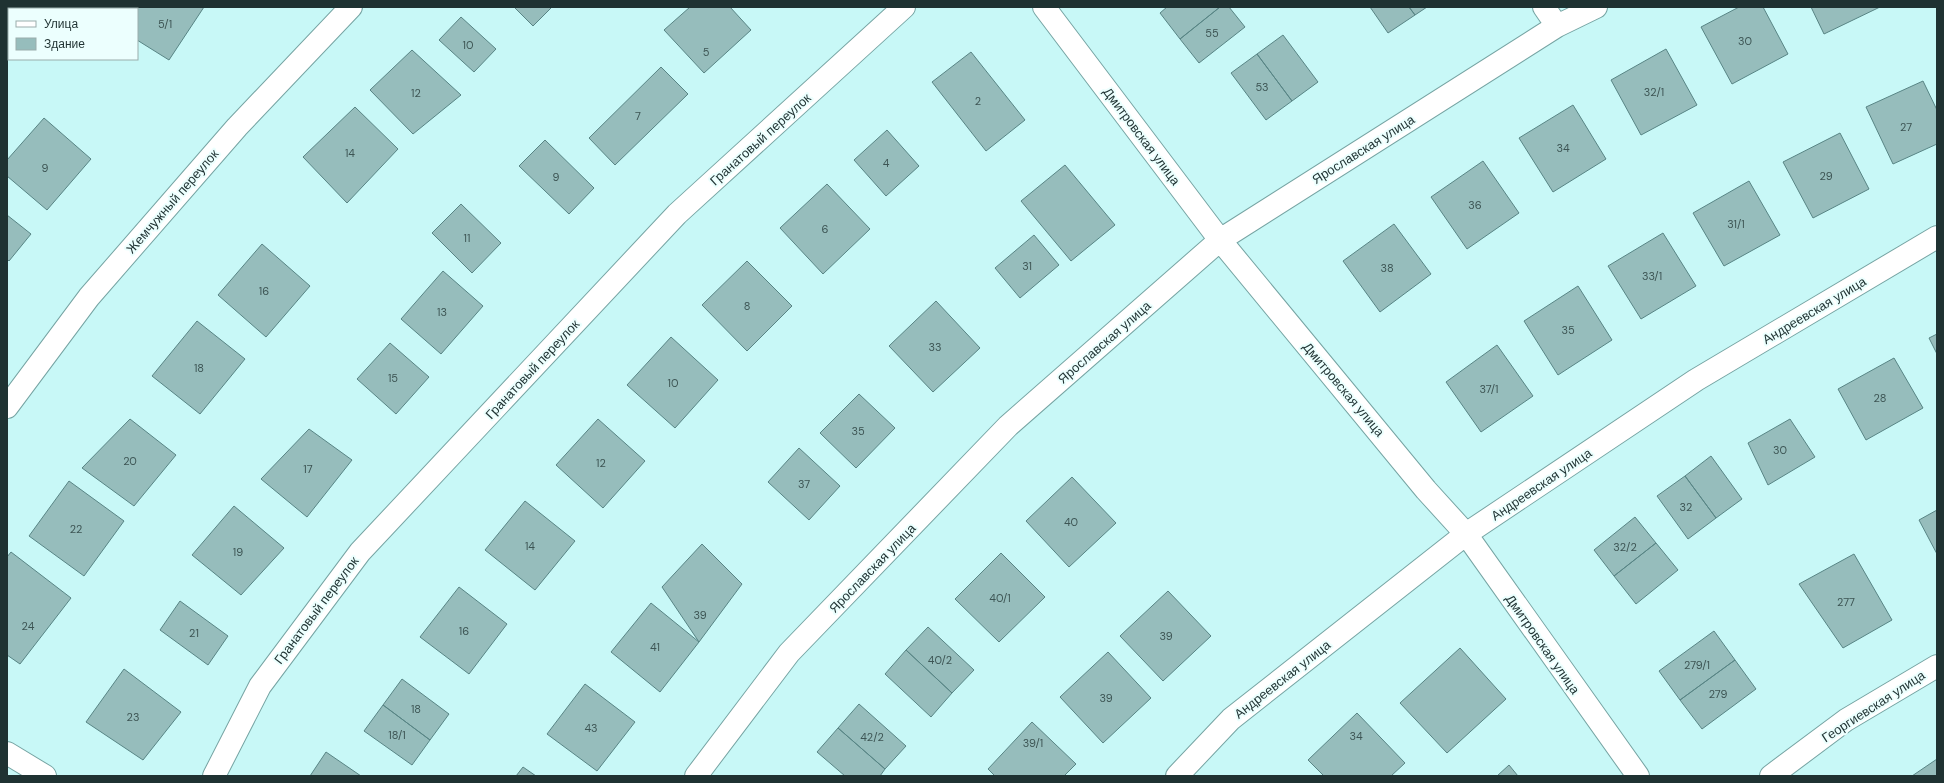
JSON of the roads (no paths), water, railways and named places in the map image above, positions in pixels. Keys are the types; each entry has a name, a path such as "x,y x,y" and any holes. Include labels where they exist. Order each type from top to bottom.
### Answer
{"street":[{"name":"Жемчужный переулок","path":"7,407 89,296 237,127 351,7"},
{"name":"Гранатовый переулок","path":"214,776 260,686 360,552 678,214 904,7"},
{"name":"Дмитровская улица","path":"1044,7 1220,240 1426,490 1466,534 1638,776"},
{"path":"1544,7 1557,26"},
{"name":"Ярославская улица","path":"696,776 789,653 1008,426 1220,240 1557,26 1596,7"},
{"name":"Андреевская улица","path":"1177,776 1231,719 1466,534 1696,380 1937,237"},
{"name":"Георгиевская улица","path":"1772,776 1846,720 1937,666"},
{"path":"7,753 46,776"}]}
